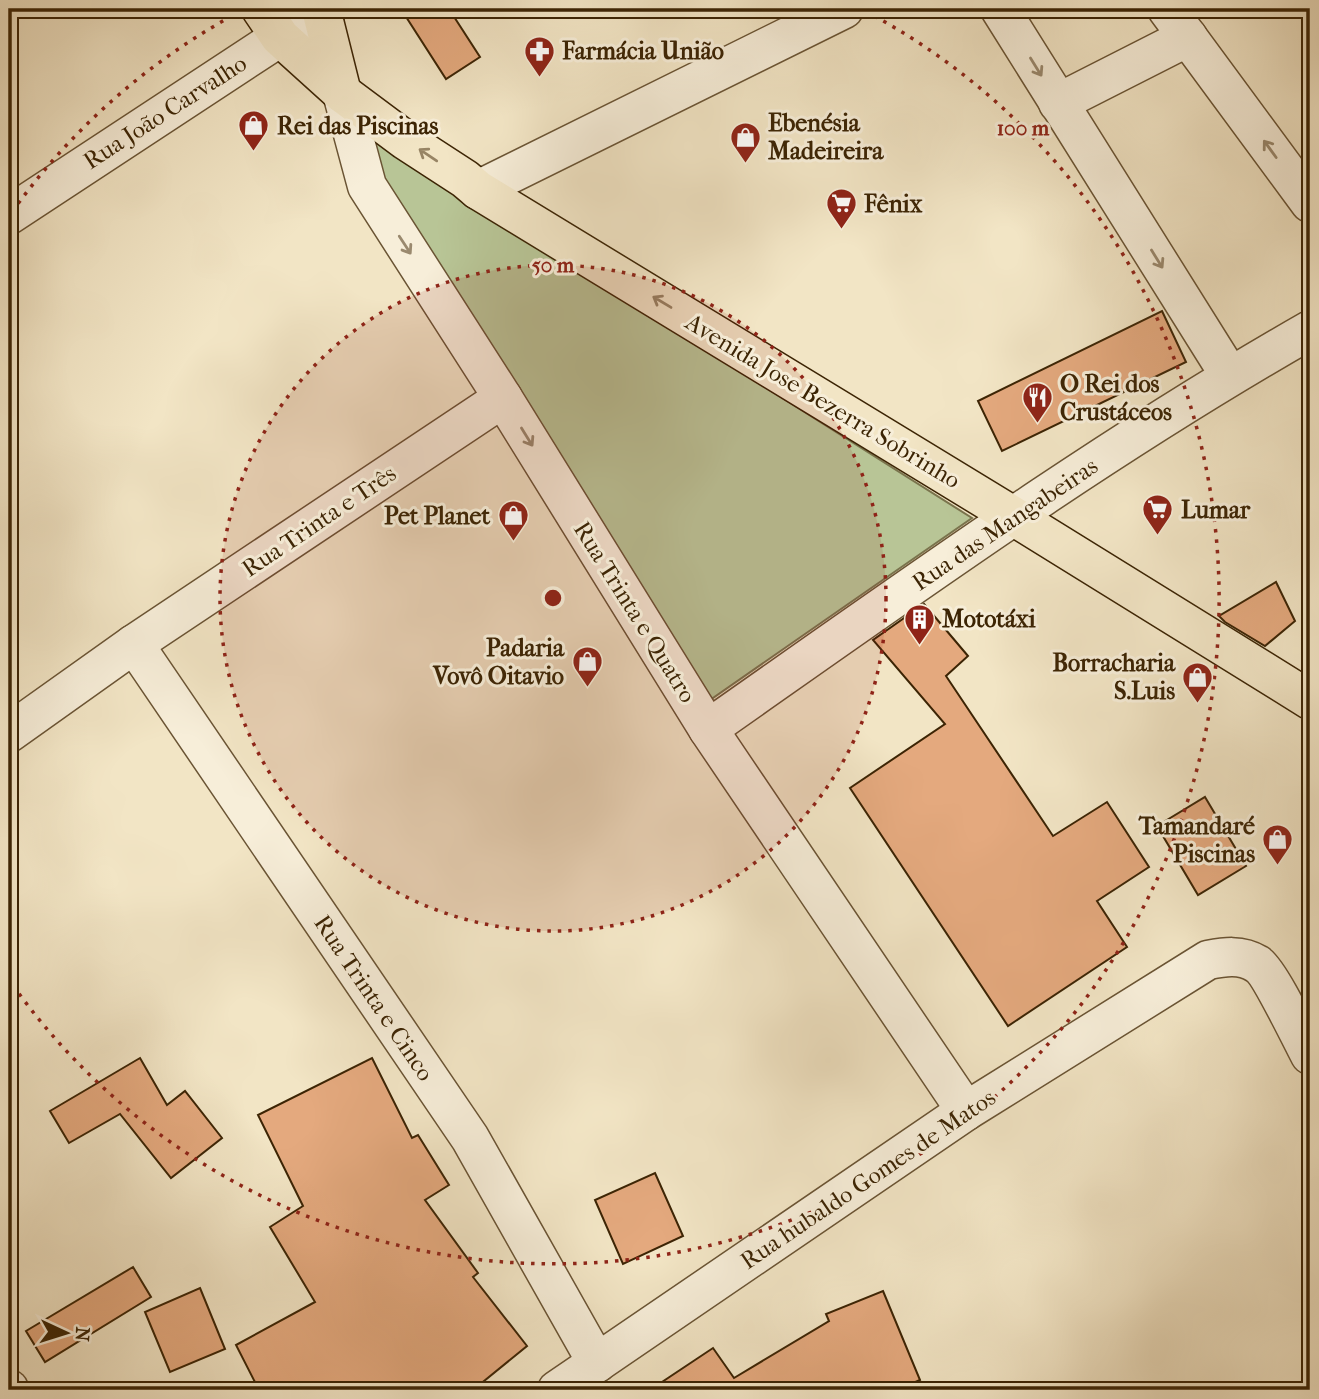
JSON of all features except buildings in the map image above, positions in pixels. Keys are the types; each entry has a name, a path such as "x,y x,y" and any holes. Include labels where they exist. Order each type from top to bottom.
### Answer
{"main road":[{"path":"324,10 342,93"},
{"name":"Avenida Jose Bezerra Sobrinho","path":"271,23 342,93 478,190 1310,700"}],"street":[{"path":"478,190 844,9"},
{"path":"1000,9 1230,376"},
{"name":"Rua João Carvalho","path":"9,215 271,23 324,10"},
{"path":"1058,103 1177,23 1310,204"},
{"name":"Rua Trinta e Quatro","path":"342,93 367,186 503,398 708,729 966,1111"},
{"name":"Rua das Mangabeiras","path":"708,729 1013,516 1230,376 1310,330"},
{"name":"Rua Trinta e Três","path":"9,733 134,644 503,398"},
{"name":"Rua Trinta e Cinco","path":"134,644 470,1138 597,1363"},
{"name":"Rua hubaldo Gomes de Matos","path":"557,1390 966,1111 1208,960 1242,958 1259,965 1310,1055"}],"green space":[{"path":"368,136 972,518 710,700 374,172"}],"place":[{"name":"Farmácia União","path":"539,78"},
{"name":"Rei das Piscinas","path":"254,153"},
{"name":"Ebenésia Madeireira","path":"745,164"},
{"name":"Fênix","path":"841,231"},
{"name":"O Rei dos Crustáceos","path":"1037,425"},
{"name":"Lumar","path":"1158,537"},
{"name":"Pet Planet","path":"513,543"},
{"name":"Mototáxi","path":"919,646"},
{"name":"Padaria Vovô Oitavio","path":"587,689"},
{"name":"Borracharia S.Luis","path":"1198,704"},
{"name":"Tamandaré Piscinas","path":"1278,867"}]}
